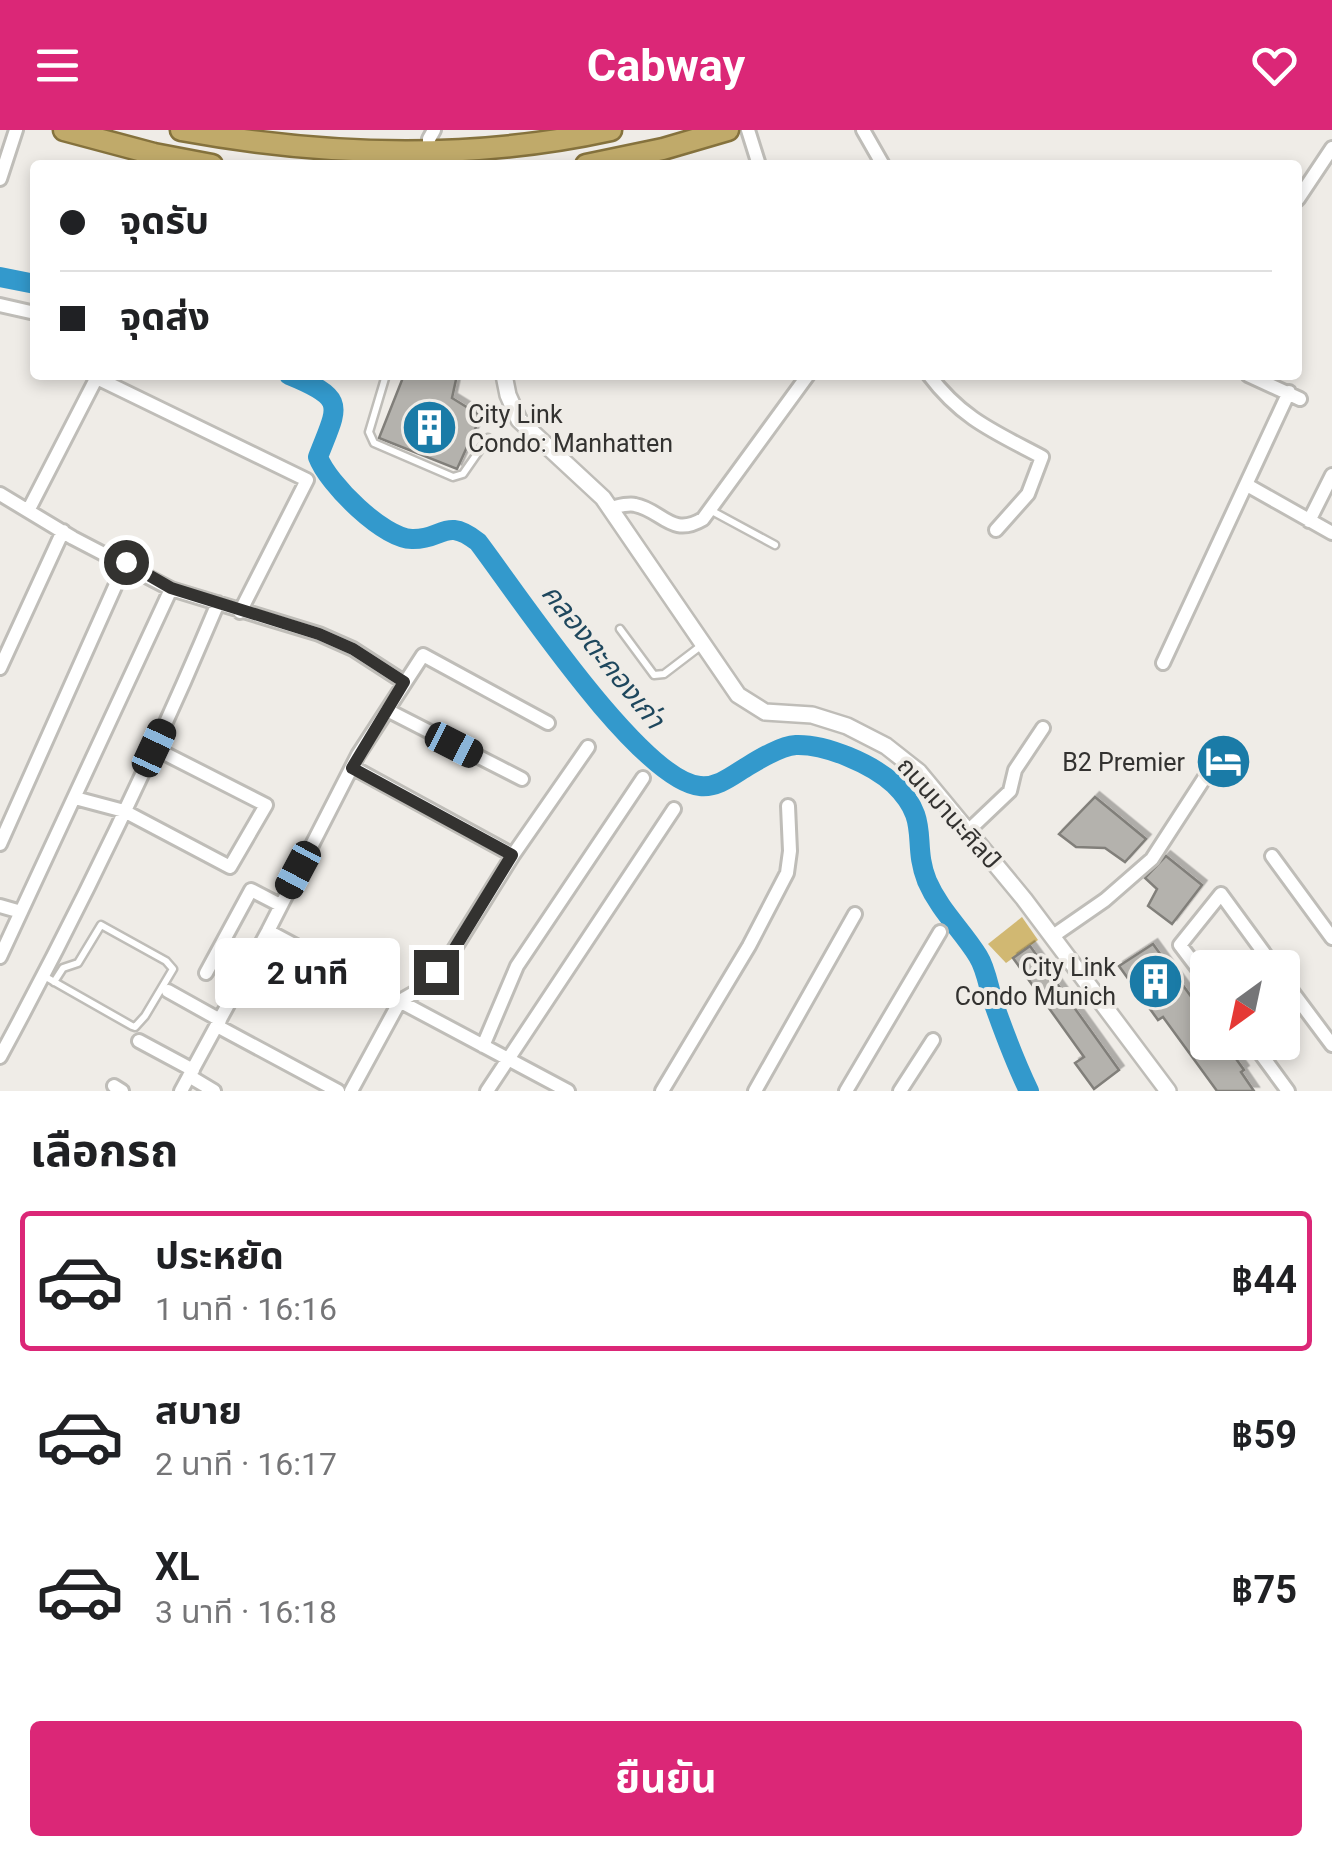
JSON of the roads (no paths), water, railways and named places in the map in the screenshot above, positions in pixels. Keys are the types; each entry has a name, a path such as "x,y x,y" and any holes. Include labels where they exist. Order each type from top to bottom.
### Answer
{"highway":[{"path":"64,130 186,160"},
{"path":"181,130 330,152 432,140 533,142 612,130"},
{"path":"612,160 663,150 728,130"}],"street":[{"path":"0,178 16,130"},
{"path":"748,130 757,160"},
{"path":"863,130 881,160"},
{"path":"1302,193 1332,148"},
{"path":"0,304 30,312"},
{"path":"28,510 95,380"},
{"path":"105,380 307,480 240,612"},
{"name":"ถนนมานะศิลป์","path":"505,380 519,420 610,508 738,696 765,712 812,716 847,726 886,746 919,772 1053,936 1168,1091"},
{"path":"610,508 634,504 672,524 692,526 712,511 804,380"},
{"path":"933,380 969,418 1042,457 1028,494 996,530"},
{"path":"1163,663 1294,395 1260,380"},
{"path":"1310,520 1332,475"},
{"path":"1247,485 1330,528"},
{"path":"2,499 171,588 319,634 353,649 404,682"},
{"path":"0,668 63,532"},
{"path":"0,844 126,562"},
{"path":"0,957 171,588"},
{"path":"0,1057 49,979 218,603"},
{"path":"181,1091 352,768 423,655 548,723"},
{"path":"386,710 522,779"},
{"path":"969,830 1010,790 1014,772 1043,728"},
{"path":"352,1091 400,1002 421,989 450,956 512,855 588,747"},
{"path":"75,798 124,811 230,867 266,804 154,748"},
{"path":"352,768 512,855"},
{"path":"1053,936 1105,900 1152,859 1210,771"},
{"path":"482,1046 518,966 643,778"},
{"path":"662,1091 749,946 787,872 788,806"},
{"path":"487,1091 674,809"},
{"path":"1272,856 1332,938"},
{"path":"206,974 251,890 280,905"},
{"path":"1190,958 1180,945 1220,894 1262,950"},
{"path":"0,906 21,912"},
{"path":"755,1091 855,914"},
{"path":"268,931 568,1091"},
{"path":"846,1091 940,932"},
{"path":"168,991 338,1091"},
{"path":"1300,1002 1332,1046"},
{"path":"139,1040 214,1091"},
{"path":"900,1091 932,1040"},
{"path":"1265,1060 1288,1091"}],"lane":[{"path":"384,380 368,435 374,443 453,477 463,474 488,438"},
{"path":"712,511 775,545"},
{"path":"620,630 650,672 658,676 703,644"},
{"path":"101,925 173,968 135,1027 49,979 78,963 101,925"}],"waterway":[{"name":"คลองตะคองเก่า","path":"0,277 30,283"},
{"name":"คลองตะคองเก่า","path":"301,380 321,391 333,406 318,457 344,495 372,520 400,536 422,538 451,530 478,542 581,681 646,753 675,776 700,786 713,785 771,753 796,745 848,757 894,784 906,797 917,820 927,881 981,962 1029,1091"}],"place":[{"name":"City Link Condo: Manhatten","path":"429,428"},
{"name":"B2 Premier","path":"1224,762"},
{"name":"City Link Condo Munich","path":"1155,981"}]}
